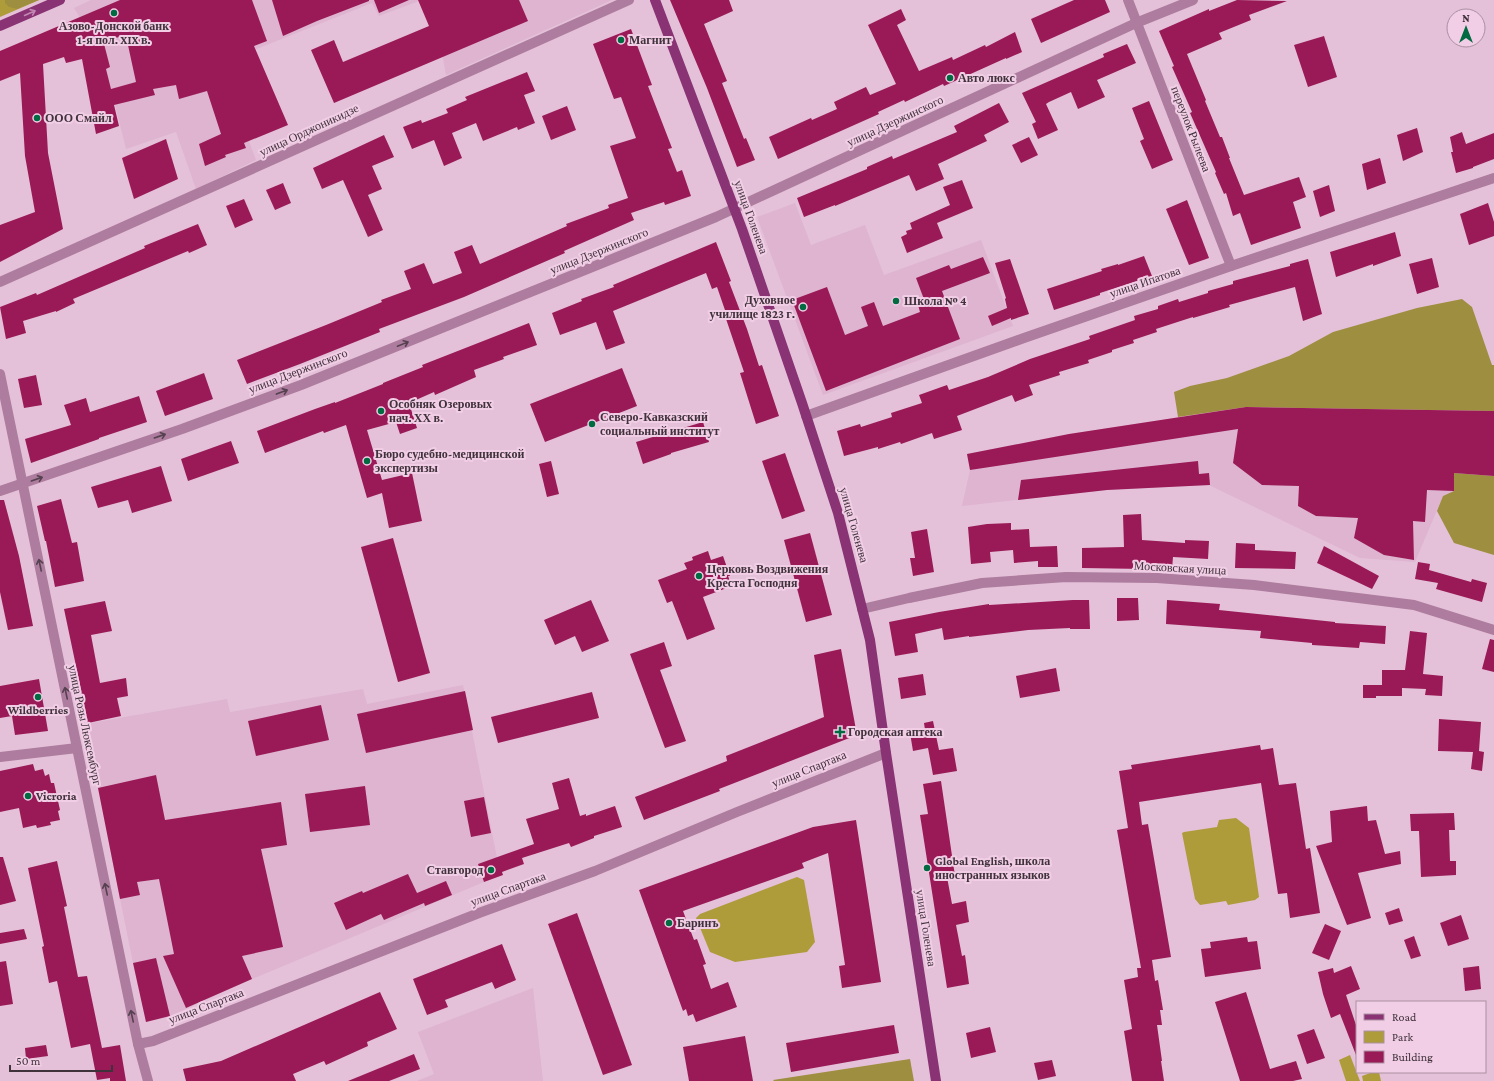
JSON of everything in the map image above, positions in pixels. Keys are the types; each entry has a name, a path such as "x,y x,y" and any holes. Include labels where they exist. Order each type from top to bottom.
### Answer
{"main road":[{"path":"0,26 60,0"},
{"name":"улица Голенева","path":"655,0 735,209 838,513 874,661 886,753 936,1081"}],"street":[{"name":"улица Орджоникидзе","path":"0,282 629,0"},
{"name":"переулок Рылеева","path":"1128,0 1232,266"},
{"name":"улица Дзержинского","path":"0,491 182,429 301,385 735,209 1136,23 1193,0"},
{"name":"улица Ипатова","path":"806,416 1232,266 1494,178"},
{"name":"улица Розы Люксембург","path":"0,374 138,1044 148,1081"},
{"name":"Московская улица","path":"862,609 982,584 1066,577 1157,578 1254,585 1414,605 1494,630"},
{"path":"0,757 77,748"},
{"name":"улица Спартака","path":"138,1044 153,1041 479,913 595,871 737,812 886,753"}],"shaded area":[{"path":"5,0 39,0 17,9 9,7 5,3"},
{"path":"91,0 612,0 446,75 443,58 419,1 379,16 372,3 234,58 224,74 256,160 196,189 176,132 126,149 106,69 110,67 74,8"},
{"name":"Школа № 4","path":"795,203 811,245 865,225 884,275 981,240 1013,326 823,395 757,217"},
{"path":"1462,299 1472,307 1492,365 1494,365 1494,411 1246,407 1178,417 1174,392 1190,386 1227,378 1289,356 1333,332 1417,308"},
{"path":"1246,407 1494,411 1494,476 1443,496 1415,562 1360,558 1209,485 1107,490 962,506 970,470 967,454 1069,434"},
{"path":"1454,473 1494,476 1494,555 1454,543 1437,511 1443,496 1454,491"},
{"path":"463,685 497,858 478,864 484,882 252,979 170,1016 146,1022 85,724 227,699 230,712 363,689 367,704"},
{"path":"533,988 543,1081 417,1081 434,1074 418,1032"},
{"path":"910,1059 914,1081 773,1080"}],"green space":[{"path":"0,0 39,0 0,17"},
{"path":"1236,818 1249,828 1259,897 1255,900 1228,905 1226,901 1200,905 1195,899 1182,833 1217,827 1219,820"},
{"path":"797,877 804,880 815,942 807,952 735,962 710,952 696,918 700,914"},
{"path":"1350,1055 1360,1081 1346,1081 1339,1060"},
{"path":"1370,1073 1379,1073 1381,1081 1363,1081 1362,1076"}],"building":[{"path":"120,0 252,0 267,41 254,46 288,125 244,143 246,148 225,155 226,157 205,166 199,144 221,134 207,91 179,99 176,85 153,89 155,95 114,105 119,126 96,134 82,59 66,63 64,57 43,64 48,153 63,229 0,262 0,225 35,212 25,156 20,73 0,81 0,51","holes":["126,36 136,82 111,89 106,69 110,67 103,40"]},
{"path":"272,0 369,0 369,1 283,36"},
{"path":"374,0 409,0 379,13"},
{"path":"418,0 519,0 528,21 334,103 311,50 334,40 343,62 429,26"},
{"path":"670,0 729,0 733,11 704,24 727,81 722,83 744,139 746,138 755,160 737,167 707,88"},
{"path":"1074,0 1105,0 1110,12 1041,43 1031,19"},
{"path":"1237,0 1287,1 1249,15 1251,20 1219,33 1222,39 1187,54 1220,137 1222,137 1244,195 1299,177 1306,197 1293,202 1301,228 1251,245 1240,213 1233,216 1226,193 1224,194 1190,113 1192,112 1172,67 1174,66 1159,31 1209,9 1209,11"},
{"path":"901,9 906,20 897,25 919,71 952,57 953,60 985,45 986,47 1015,32 1022,52 944,86 943,84 905,102 904,100 878,112 879,114 778,159 769,137 811,118 812,120 837,109 834,102 866,87 870,95 896,84 868,25"},
{"path":"631,29 652,85 648,86 672,148 668,149 677,172 682,170 691,196 665,205 664,202 631,213 634,220 564,251 565,253 464,297 379,329 380,332 247,384 237,360 326,325 382,302 381,300 411,289 404,271 424,263 433,284 462,273 454,252 472,245 480,264 567,226 566,224 609,208 608,205 628,198 610,146 636,138 621,97 614,99 593,44"},
{"path":"1324,36 1337,77 1308,87 1294,45"},
{"path":"1127,44 1136,63 1097,80 1105,97 1078,109 1071,92 1049,102 1046,104 1058,130 1038,139 1032,124 1036,122 1022,93 1104,57 1103,54"},
{"path":"527,72 535,91 524,95 535,123 518,130 517,127 483,141 476,123 452,133 462,158 444,166 434,140 412,149 403,127 421,120 422,123 448,113 446,109 467,100 465,97"},
{"path":"1149,101 1173,160 1152,169 1140,141 1144,139 1132,108"},
{"path":"999,103 1009,122 984,135 987,141 938,164 944,179 916,191 909,175 835,206 804,217 797,198 867,169 867,167 892,156 893,159 957,132 954,126"},
{"path":"567,106 576,130 551,140 542,116"},
{"path":"1417,128 1423,152 1403,161 1397,135"},
{"path":"1462,132 1466,144 1494,133 1494,159 1456,173 1451,152 1453,152 1450,137"},
{"path":"384,135 394,157 372,166 382,189 368,195 383,230 368,237 343,180 322,189 313,168"},
{"path":"1029,137 1038,155 1021,163 1012,145"},
{"path":"166,139 178,179 134,199 122,158"},
{"path":"1380,158 1386,183 1367,190 1362,164"},
{"path":"962,180 973,208 937,223 943,238 907,253 901,237 907,234 906,231 912,229 910,223 950,205 943,187"},
{"path":"283,183 291,203 275,210 266,190"},
{"path":"1329,185 1335,211 1320,217 1313,191"},
{"path":"244,199 253,220 235,228 226,206"},
{"path":"1187,200 1209,258 1189,265 1166,209"},
{"path":"1488,203 1494,222 1494,236 1469,245 1460,214"},
{"path":"198,224 207,245 189,253 188,251 73,299 75,303 56,312 23,321 26,333 6,339 0,307 36,293 37,295 145,248 144,246"},
{"path":"1395,232 1401,256 1336,277 1330,252"},
{"path":"716,242 731,281 729,282 759,366 762,365 779,416 756,424 740,373 744,372 724,313 726,313 717,287 712,289 706,273 613,311 625,343 606,350 596,322 560,335 552,313 582,301 581,299 614,287 613,285"},
{"path":"1144,256 1152,276 1054,310 1047,289 1102,271 1101,269"},
{"path":"983,257 990,273 942,291 960,339 826,391 792,300 827,287 845,335 868,326 861,307 874,302 883,326 920,312 918,305 925,302 916,278 949,265 951,269"},
{"path":"1432,258 1439,287 1417,294 1409,264"},
{"path":"1010,259 1029,314 1011,320 1011,318 992,326 988,316 1007,308 1006,298 995,263"},
{"path":"1308,259 1322,314 1303,321 1295,287 1229,305 1230,307 1156,329 1157,332 1133,340 1134,343 1088,360 1089,363 1059,372 1060,375 1029,385 1033,395 1015,402 1012,395 957,416 962,430 934,439 932,433 901,444 900,442 878,449 878,447 844,456 837,431 860,424 861,427 892,417 891,413 922,403 919,395 947,385 949,390 988,377 1030,359 1090,339 1089,336 1135,320 1134,316 1158,309 1158,306 1178,299 1179,302 1208,293 1208,291 1233,284 1233,281 1290,266 1290,264"},
{"path":"529,323 537,345 503,357 504,359 474,370 476,377 435,395 434,392 409,403 417,428 400,434 396,422 367,430 382,480 412,473 422,521 389,528 382,493 367,498 346,425 324,433 323,431 265,453 257,431 383,384 423,367 422,365"},
{"name":"Северо-Кавказский социальный институт","path":"622,368 637,406 545,442 530,404"},
{"path":"204,373 213,399 165,416 156,391"},
{"path":"36,375 42,405 24,408 18,379"},
{"path":"139,396 147,422 31,463 25,439 71,425 64,405 86,398 90,412"},
{"path":"1246,407 1494,411 1494,476 1454,473 1454,491 1427,490 1425,522 1413,521 1414,560 1384,555 1354,538 1358,518 1316,516 1298,506 1299,486 1262,485 1233,463 1238,429 970,470 967,454 1069,434"},
{"path":"703,422 709,442 671,453 643,464 636,442"},
{"path":"231,441 239,463 188,481 181,459"},
{"path":"785,453 805,511 782,519 762,461"},
{"path":"551,461 559,494 547,497 539,464"},
{"path":"1198,461 1199,474 1209,473 1210,485 1107,490 1018,500 1021,480"},
{"path":"161,466 172,501 132,513 128,500 98,508 91,487"},
{"path":"61,499 72,543 77,542 84,581 55,587 37,506"},
{"path":"0,500 4,500 19,556 33,626 8,630 0,592"},
{"path":"1141,514 1142,540 1185,543 1185,540 1209,541 1208,559 1173,557 1172,569 1144,567 1144,569 1082,568 1082,548 1124,547 1123,515"},
{"path":"1011,523 1011,530 1029,529 1030,547 1057,546 1058,567 1038,567 1038,561 1014,563 1013,550 990,552 991,562 971,564 968,527 987,524"},
{"path":"927,529 934,572 913,576 910,558 915,558 911,532"},
{"path":"810,533 832,615 806,622 784,540"},
{"path":"393,538 430,673 398,682 361,547"},
{"path":"1236,543 1255,544 1255,550 1296,552 1295,569 1235,568"},
{"path":"1324,546 1379,576 1372,589 1317,563"},
{"name":"Церковь Воздвижения Креста Господня","path":"708,551 711,560 723,556 732,586 703,597 715,629 687,640 672,601 667,603 658,580 687,569 684,563 693,560 692,557"},
{"path":"1418,562 1430,564 1429,570 1471,582 1472,579 1487,583 1482,602 1436,589 1438,583 1415,579"},
{"path":"1117,598 1138,598 1139,620 1117,621"},
{"path":"591,600 609,641 582,652 575,636 555,645 544,620"},
{"path":"1089,600 1090,629 1070,628 1028,630 944,640 942,628 915,634 918,652 895,656 889,622 989,604"},
{"path":"1167,600 1220,604 1219,610 1335,623 1386,626 1385,644 1360,642 1359,648 1312,645 1312,643 1260,638 1261,631 1166,624"},
{"path":"105,601 112,631 91,635 100,683 126,678 128,696 117,698 121,716 88,723 64,609"},
{"path":"1410,631 1427,633 1423,674 1443,676 1442,696 1425,695 1426,689 1402,688 1402,696 1376,696 1376,698 1363,698 1363,685 1382,685 1382,670 1405,670"},
{"path":"1490,639 1494,640 1494,672 1482,669"},
{"path":"664,642 672,666 660,670 686,741 665,748 630,654"},
{"path":"841,649 857,735 719,789 720,791 644,820 635,797 727,761 726,756 824,717 814,655"},
{"path":"1056,668 1060,691 1020,698 1016,676"},
{"path":"923,674 926,695 901,699 898,678"},
{"path":"39,679 48,731 15,735 12,716 0,718 0,686"},
{"path":"465,691 473,730 366,753 357,714"},
{"path":"592,692 599,718 498,743 491,717"},
{"path":"321,705 329,740 256,756 248,721"},
{"path":"1439,719 1481,722 1479,751 1484,752 1482,771 1471,769 1473,752 1438,751"},
{"path":"933,721 939,750 953,748 957,771 933,775 928,748 913,751 910,733 925,730 924,723"},
{"path":"1260,745 1261,750 1273,748 1279,785 1296,783 1306,849 1310,848 1320,913 1290,918 1287,893 1278,894 1261,783 1139,802 1142,825 1148,824 1171,957 1152,960 1155,981 1158,980 1163,1010 1160,1010 1162,1025 1157,1025 1164,1081 1132,1081 1124,1031 1132,1029 1124,980 1138,977 1137,968 1141,968 1117,830 1128,828 1119,771 1132,769 1131,765"},
{"name":"Vicroria","path":"33,764 35,771 43,769 45,776 49,774 51,783 54,783 60,810 58,811 60,820 50,822 51,825 37,828 36,825 23,828 19,808 0,812 0,771"},
{"path":"156,775 165,820 281,802 287,845 261,849 283,947 242,956 252,979 186,1008 163,956 174,954 159,879 137,882 140,895 120,899 98,788"},
{"path":"569,778 580,816 586,814 586,816 615,806 622,827 594,836 594,838 571,847 569,843 522,858 524,864 502,872 503,875 484,882 478,864 534,844 526,819 559,809 552,783"},
{"path":"941,781 955,876 947,877 952,904 966,901 969,922 956,925 962,956 965,955 969,984 947,988 920,815 928,814 923,784"},
{"path":"365,786 370,825 310,832 305,794"},
{"path":"484,797 491,833 471,837 464,801"},
{"path":"1367,806 1368,821 1376,820 1385,854 1400,851 1401,864 1358,873 1371,918 1347,925 1316,846 1332,842 1330,811"},
{"path":"1454,813 1455,830 1449,830 1450,861 1456,861 1456,875 1421,877 1419,831 1411,831 1410,814"},
{"name":"Баринъ","path":"856,820 881,982 842,988 839,966 845,965 828,853 802,863 804,868 683,911 694,940 697,939 706,964 703,965 711,989 728,982 737,1007 696,1022 693,1014 688,1016 686,1009 683,1011 639,890 813,827"},
{"path":"0,857 3,857 16,901 0,905"},
{"path":"57,861 67,906 64,907 78,977 87,976 102,1048 120,1045 126,1081 110,1081 110,1078 97,1080 90,1044 71,1048 57,981 49,983 42,947 44,946 28,868"},
{"path":"408,874 417,893 446,881 452,895 425,906 424,903 384,920 381,914 346,930 334,903 362,891 363,893"},
{"path":"1399,908 1403,921 1389,925 1385,913"},
{"path":"577,913 632,1065 603,1075 548,924"},
{"path":"1461,915 1469,939 1448,946 1440,923"},
{"path":"1325,924 1341,931 1329,960 1312,953"},
{"path":"24,929 27,939 0,944 0,933"},
{"path":"1414,936 1421,956 1411,959 1404,940"},
{"path":"1247,937 1248,942 1257,941 1261,969 1205,977 1201,949 1211,948 1210,942"},
{"path":"502,944 516,980 495,989 492,982 445,1000 448,1007 427,1015 413,979"},
{"path":"156,958 170,1016 146,1022 133,963"},
{"path":"6,961 13,1004 0,1006 0,962"},
{"path":"1351,966 1360,989 1346,995 1356,1025 1356,1055 1340,1014 1331,1018 1323,994 1318,972 1333,968 1334,973"},
{"path":"1479,966 1481,989 1465,991 1463,968"},
{"path":"380,992 397,1029 367,1042 368,1046 326,1065 324,1061 293,1074 296,1081 186,1081 183,1069 221,1061"},
{"path":"1246,992 1270,1069 1296,1061 1302,1079 1293,1081 1240,1081 1215,1002"},
{"path":"894,1025 899,1053 791,1072 786,1043"},
{"path":"990,1027 996,1052 971,1058 966,1033"},
{"path":"1314,1029 1325,1058 1307,1064 1297,1035"},
{"path":"745,1036 753,1081 689,1081 683,1047"},
{"path":"46,1045 48,1056 26,1059 25,1048"},
{"path":"414,1054 420,1069 389,1081 348,1081"},
{"path":"1052,1060 1056,1076 1038,1080 1034,1063"}],"place":[{"name":"Азово-Донской банк 1-я пол. XIX в.","path":"114,13"},
{"name":"Магнит","path":"621,40"},
{"name":"Авто люкс","path":"950,78"},
{"name":"ООО Смайл","path":"37,118"},
{"name":"Школа № 4","path":"896,301"},
{"name":"Духовное училище 1823 г.","path":"803,307"},
{"name":"Особняк Озеровых нач. ХХ в.","path":"381,411"},
{"name":"Северо-Кавказский социальный институт","path":"592,424"},
{"name":"Бюро судебно-медицинской экспертизы","path":"367,461"},
{"name":"Церковь Воздвижения Креста Господня","path":"699,576"},
{"name":"Wildberries","path":"38,697"},
{"name":"Городская аптека","path":"840,732"},
{"name":"Vicroria","path":"28,796"},
{"name":"Global English, школа иностранных языков","path":"927,868"},
{"name":"Ставгород","path":"491,870"},
{"name":"Баринъ","path":"669,923"}]}
